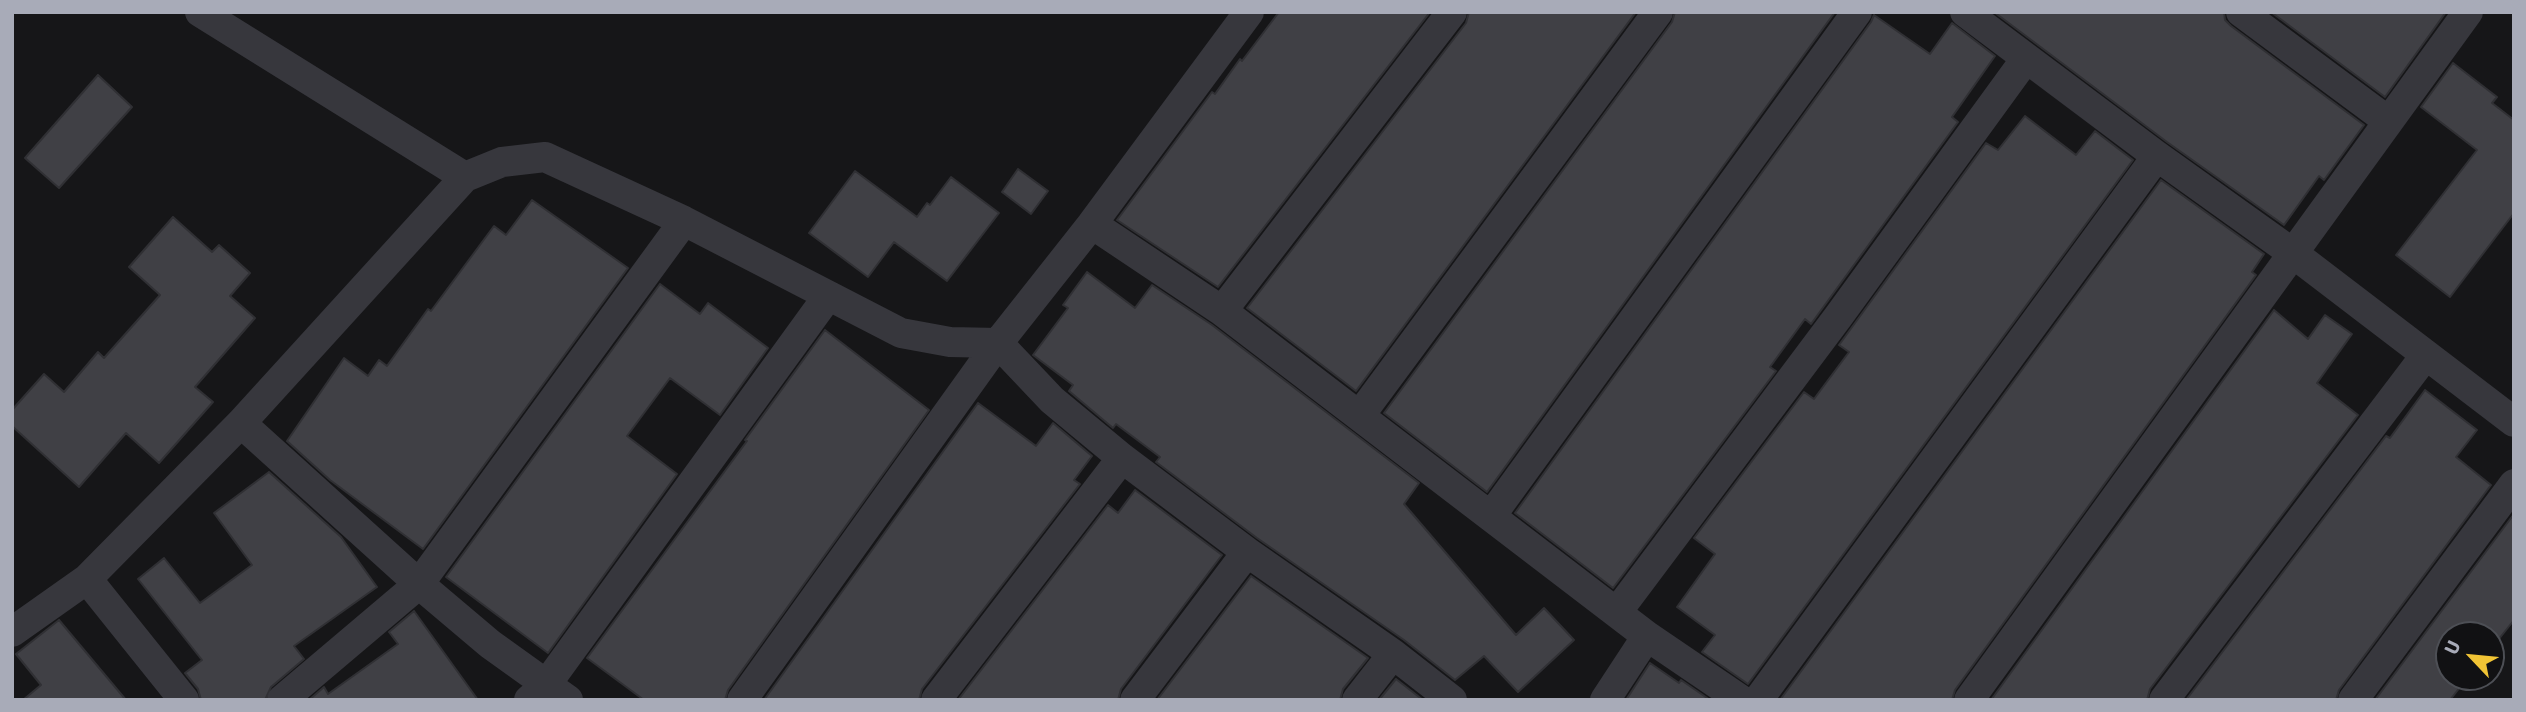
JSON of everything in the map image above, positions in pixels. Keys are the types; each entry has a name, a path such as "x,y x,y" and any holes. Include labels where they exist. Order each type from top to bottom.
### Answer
{"street":[{"path":"200,12 465,177"},
{"path":"742,700 998,343 1091,224 1249,12"},
{"path":"1222,311 1452,12"},
{"path":"1360,415 1658,12"},
{"path":"1491,516 1857,12"},
{"path":"1965,12 2025,60 2294,254 2514,422"},
{"path":"2241,12 2388,121"},
{"path":"1969,700 2468,12"},
{"path":"1617,612 1838,317 2025,60"},
{"path":"1758,700 2157,156"},
{"path":"12,632 87,579 241,424 465,177 502,162 545,157 684,221 901,333 950,342 998,343 1052,400 1122,458 1452,700"},
{"path":"282,700 419,584 684,221"},
{"path":"1091,224 1222,311 1647,636 1741,700"},
{"path":"241,424 547,695 828,296"},
{"path":"2164,700 2426,356"},
{"path":"936,700 1122,458"},
{"path":"2353,700 2514,484"},
{"path":"1135,700 1247,552"},
{"path":"87,579 184,700"},
{"path":"1605,700 1647,636"},
{"path":"1357,700 1392,654"}],"building":[{"path":"1279,12 1430,12 1218,287 1117,220 1212,92 1215,94"},
{"path":"1469,12 1636,12 1356,391 1247,308 1466,23"},
{"path":"1675,12 1835,12 1487,492 1384,413 1672,22"},
{"path":"1994,12 2224,12 2225,20 2231,26 2364,125 2324,180 2319,176 2284,225 2167,142"},
{"path":"2271,12 2446,12 2385,97"},
{"path":"1874,15 1930,54 1952,23 1995,56 1952,117 1958,122 1811,324 1805,319 1770,367 1776,371 1613,588 1515,513"},
{"path":"2453,63 2497,97 2492,103 2514,120 2514,213 2450,297 2396,255 2477,150 2421,107"},
{"path":"98,75 132,107 59,188 25,158"},
{"path":"2025,116 2076,155 2095,131 2133,160 1748,684 1702,652 1715,635 1677,607 1715,554 1694,538 1804,392 1814,399 1849,352 1839,345 1986,143 1998,150"},
{"path":"1018,169 1048,191 1031,214 1002,192"},
{"path":"855,171 917,217 927,203 930,205 951,177 999,213 947,281 894,242 868,277 809,233"},
{"path":"2161,180 2264,254 2252,272 2256,275 1955,690 1952,700 1780,700"},
{"path":"532,200 628,268 423,549 330,480 287,441 344,358 368,376 379,360 387,366 494,226 506,235"},
{"path":"173,217 212,252 219,245 250,273 230,296 255,318 195,387 213,402 159,463 126,433 79,487 12,426 12,410 44,374 64,392 98,352 104,358 160,295 129,267"},
{"path":"1087,272 1135,308 1152,285 1212,325 1419,483 1404,504 1516,635 1544,608 1574,640 1518,692 1484,656 1455,680 1404,640 1257,538 1156,462 1160,457 1116,424 1113,428 1069,391 1073,385 1033,355 1068,308 1063,305"},
{"path":"660,284 700,314 708,303 768,348 720,415 670,378 627,436 677,474 548,653 446,577"},
{"path":"2274,310 2308,339 2325,315 2352,334 2317,383 2358,415 2150,689 2147,700 1991,700"},
{"path":"825,330 929,410 728,690 725,700 644,700 587,658"},
{"path":"2425,390 2477,430 2456,457 2491,485 2339,690 2336,700 2186,700 2386,436 2390,438"},
{"path":"978,403 1036,446 1053,423 1092,456 1074,480 1080,484 922,689 919,700 764,700"},
{"path":"269,472 341,537 377,587 294,646 304,659 271,687 265,700 201,700 198,689 185,673 202,660 138,579 164,558 200,603 252,565 214,513"},
{"path":"1135,490 1222,555 1121,689 1118,700 958,700 1108,505 1118,513"},
{"path":"2514,514 2514,620 2505,631 2505,621 2435,621 2435,691 2457,691 2450,700 2375,700"},
{"path":"1251,576 1368,658 1343,689 1340,700 1157,700"},
{"path":"414,611 478,700 309,700 324,687 328,694 398,644 389,632"},
{"path":"59,620 126,700 23,700 41,685 16,654"},
{"path":"1650,663 1679,683 1681,680 1710,700 1626,700"},
{"path":"1396,679 1423,700 1379,700"}]}
